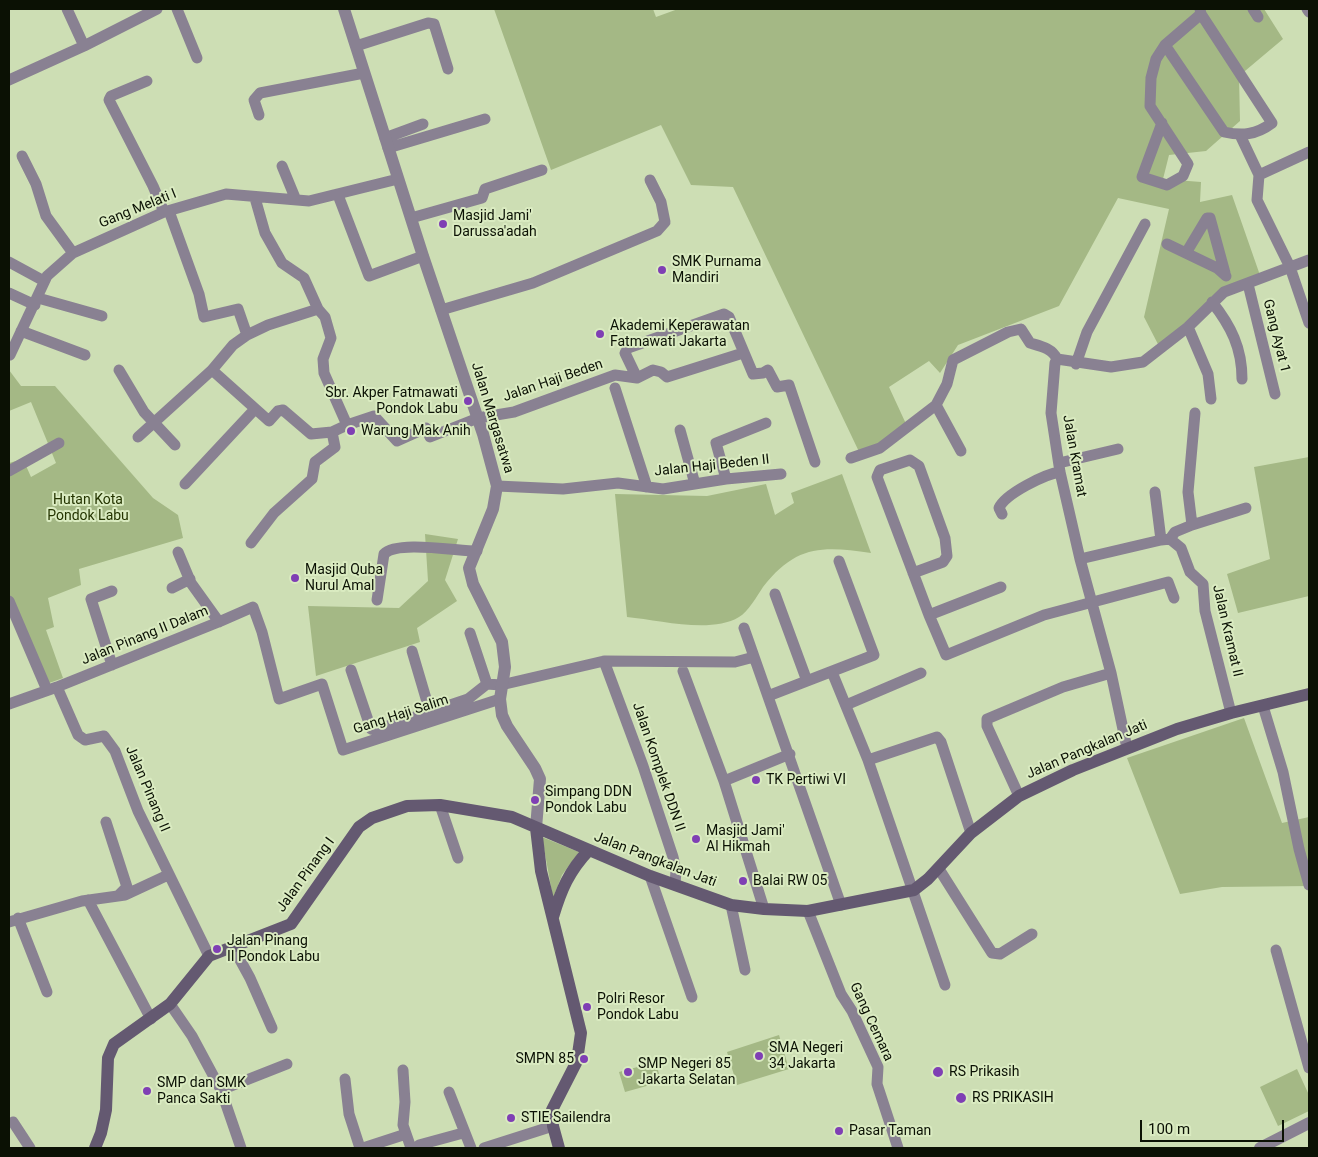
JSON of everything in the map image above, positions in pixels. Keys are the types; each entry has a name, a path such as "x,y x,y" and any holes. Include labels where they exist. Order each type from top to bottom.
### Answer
{"main road":[{"name":"Jalan Pangkalan Jati","path":"536,828 650,876 676,883 731,905 808,911 838,897 912,886 939,869 952,851 971,833 1019,796 1072,770 1127,748 1231,713 1309,694"},
{"name":"Jalan Pinang I","path":"209,956 291,924 359,827 372,818 408,806 440,804 512,817 536,828"},
{"name":"Jalan Margasatwa","path":"536,828 542,871 552,919 581,1033 576,1061 552,1110 553,1126 559,1148"},
{"path":"552,919 563,886 573,866 589,850"},
{"path":"94,1148 101,1133 106,1110 108,1058 114,1044 170,1004 209,956"}],"street":[{"path":"67,9 84,46"},
{"path":"9,80 84,46 157,9"},
{"path":"177,9 197,58"},
{"name":"Jalan Margasatwa","path":"344,9 423,256 478,418 497,486 493,509 469,568 473,584 502,642 505,667 500,699 507,726 535,768 540,780 536,828"},
{"path":"1162,123 1142,177 1167,185 1183,176 1188,164 1162,123 1150,106 1151,78 1156,59 1165,45 1200,12 1272,123 1264,128 1240,135 1224,132 1165,45"},
{"path":"356,46 428,23 434,24 448,69"},
{"path":"259,115 254,100 260,93 364,73"},
{"path":"147,80 111,96 110,100 166,212 199,294 204,318 238,309 247,334"},
{"path":"387,143 485,119"},
{"path":"387,143 423,124"},
{"path":"1240,135 1259,175 1256,200 1290,267 1309,323"},
{"path":"1259,175 1309,152"},
{"path":"22,156 36,184 46,216 73,253"},
{"path":"282,166 296,200"},
{"path":"411,218 482,198 485,189 542,170"},
{"name":"Gang Melati I","path":"10,355 37,301 47,276 73,253 166,212 226,194 255,198 309,201 398,179"},
{"path":"441,310 533,284 657,231 665,222 662,202 650,180"},
{"path":"338,195 369,276 423,256"},
{"path":"212,370 269,421 278,411 283,410 312,434 332,432 347,425 324,373 323,359 331,338 325,317 318,310 304,278 282,264 265,233 255,198"},
{"path":"1186,253 1207,218 1210,218 1225,273 1232,289"},
{"path":"1076,364 1087,332 1145,224"},
{"path":"1167,244 1225,273"},
{"path":"851,458 880,448 936,405 947,384 953,360 1008,332 1021,329 1030,343 1044,347 1057,358 1076,364 1110,367 1143,362 1188,327 1224,292 1309,260"},
{"path":"9,262 44,281"},
{"name":"Gang Ayat 1","path":"1248,284 1275,394"},
{"path":"9,293 102,316"},
{"path":"1212,302 1233,333 1242,360 1242,379"},
{"path":"138,437 212,370 233,345 247,334 268,325 318,310"},
{"path":"637,378 625,353 628,348 724,314 729,317 753,374 763,373 768,370 777,387 789,385 816,462"},
{"path":"1188,327 1208,374 1211,399"},
{"path":"9,329 61,344 85,355"},
{"name":"Jalan Haji Beden","path":"347,425 374,416 397,441 426,428 430,437 478,418 514,412 615,375 637,378 653,370 661,372 667,377 743,353"},
{"name":"Jalan Kramat","path":"1057,358 1051,414 1060,468 1080,559 1111,673 1127,748"},
{"path":"119,370 144,412 175,445"},
{"path":"615,388 647,487"},
{"path":"936,405 961,451"},
{"path":"185,484 255,409"},
{"path":"1192,525 1188,492 1195,413"},
{"path":"726,479 716,443 766,423"},
{"path":"680,430 695,484"},
{"path":"251,543 274,513 312,479 315,462 335,447 332,432"},
{"path":"9,471 59,443"},
{"path":"1002,514 999,508 1003,500 1038,480 1060,468 1118,449"},
{"path":"913,572 943,562 947,556 945,538 919,466 910,460 880,470 877,477 929,615 946,655 1044,615 1168,582 1174,598"},
{"name":"Jalan Haji Beden II","path":"497,486 563,489 618,484 663,488 726,479 781,474"},
{"path":"1154,492 1166,539"},
{"path":"1080,559 1166,539 1175,532 1192,525 1246,508"},
{"name":"Jalan Kramat II","path":"1166,539 1181,548 1190,572 1203,584 1205,611 1231,713"},
{"path":"377,600 384,554 389,549 421,546 477,551"},
{"path":"178,552 193,580 220,622"},
{"path":"768,696 872,656 874,653 839,561"},
{"path":"172,588 193,580"},
{"path":"929,615 1001,587"},
{"path":"112,591 92,597 91,601 112,665"},
{"path":"775,594 807,681"},
{"path":"9,601 52,688"},
{"name":"Jalan Pinang II Dalam","path":"9,704 220,622 253,606"},
{"name":"Gang Haji Salim","path":"253,606 262,632 279,699 322,684 342,750 500,699"},
{"path":"744,628 790,754 838,897"},
{"path":"470,633 487,684"},
{"path":"412,651 430,712"},
{"path":"351,670 371,729 376,730 468,699 487,684 501,685 604,661 726,662 754,658"},
{"name":"Jalan Komplek DDN II","path":"604,661 643,766 676,870 676,883"},
{"path":"683,671 724,781 763,906"},
{"path":"832,672 868,760 945,986"},
{"path":"1019,796 987,726 987,719 1063,687 1111,673"},
{"path":"846,705 921,674"},
{"name":"Jalan Pinang II","path":"52,688 78,735 85,740 104,736 112,746 138,811 209,956"},
{"path":"1263,706 1304,848 1309,885"},
{"path":"868,760 937,738 941,742 971,833"},
{"path":"724,781 790,754"},
{"path":"440,804 458,858"},
{"path":"106,822 127,887 117,896"},
{"path":"939,869 992,953 1000,954 1032,934"},
{"path":"47,992 13,920 88,900 124,895 168,874"},
{"path":"650,876 692,997"},
{"path":"88,900 151,1019"},
{"path":"731,905 745,970"},
{"name":"Gang Cemara","path":"808,911 841,994 852,1011 878,1067 877,1084 898,1148"},
{"path":"233,948 250,978 272,1028"},
{"path":"1276,950 1309,1068"},
{"path":"170,1004 192,1036 221,1090 241,1148"},
{"path":"221,1090 287,1064"},
{"path":"403,1070 405,1102 403,1125 406,1134 415,1147 463,1133"},
{"path":"345,1079 349,1114 362,1148 406,1134"},
{"path":"449,1092 470,1148"},
{"path":"13,1122 30,1148"},
{"path":"1260,1148 1309,1123"},
{"path":"484,1148 553,1126"}],"green space":[{"path":"494,9 653,9 656,17 678,9 1264,9 1283,39 1239,76 1240,121 1206,151 1169,155 1163,179 1201,182 1200,202 1232,195 1262,281 1221,297 1161,350 1144,317 1169,209 1118,198 1059,306 958,345 940,373 929,361 889,387 907,426 862,458 733,187 691,185 661,125 551,170"},
{"name":"Hutan Kota Pondok Labu","path":"9,370 21,386 55,386 153,498 178,515 183,538 79,569 81,585 48,598 54,627 46,630 63,678 41,686 9,605 9,463 23,459 31,477 56,463 31,402 9,411"},
{"path":"1309,457 1309,596 1238,613 1227,574 1270,559 1254,467"},
{"path":"842,474 871,553 838,549 811,552 799,556 775,573 742,615 727,622 714,625 700,625 627,617 615,494 707,496 766,484 775,515 794,503 791,493"},
{"path":"425,534 458,539 445,580 457,601 417,628 420,642 316,676 308,606 399,608 428,581"},
{"path":"1244,718 1282,823 1309,817 1309,886 1222,887 1180,894 1127,758"},
{"path":"542,837 579,852 562,875 553,898"},
{"path":"779,1035 789,1069 737,1085 727,1052"},
{"path":"656,1062 661,1082 625,1092 619,1072"},
{"path":"1297,1069 1309,1095 1309,1111 1278,1126 1260,1087"}],"place":[{"name":"Masjid Jami' Darussa'adah","path":"443,224"},
{"name":"SMK Purnama Mandiri","path":"662,270"},
{"name":"Akademi Keperawatan Fatmawati Jakarta","path":"600,334"},
{"name":"Sbr. Akper Fatmawati Pondok Labu","path":"468,401"},
{"name":"Warung Mak Anih","path":"351,431"},
{"name":"Masjid Quba Nurul Amal","path":"295,578"},
{"name":"TK Pertiwi VI","path":"756,780"},
{"name":"Simpang DDN Pondok Labu","path":"535,800"},
{"name":"Masjid Jami' Al Hikmah","path":"696,839"},
{"name":"Balai RW 05","path":"743,881"},
{"name":"Jalan Pinang II Pondok Labu","path":"217,949"},
{"name":"Polri Resor Pondok Labu","path":"587,1007"},
{"name":"SMA Negeri 34 Jakarta","path":"759,1056"},
{"name":"SMPN 85","path":"584,1059"},
{"name":"SMP Negeri 85 Jakarta Selatan","path":"628,1072"},
{"name":"RS Prikasih","path":"938,1072"},
{"name":"SMP dan SMK Panca Sakti","path":"147,1091"},
{"name":"RS PRIKASIH","path":"961,1098"},
{"name":"STIE Sailendra","path":"511,1118"},
{"name":"Pasar Taman","path":"839,1131"}]}
